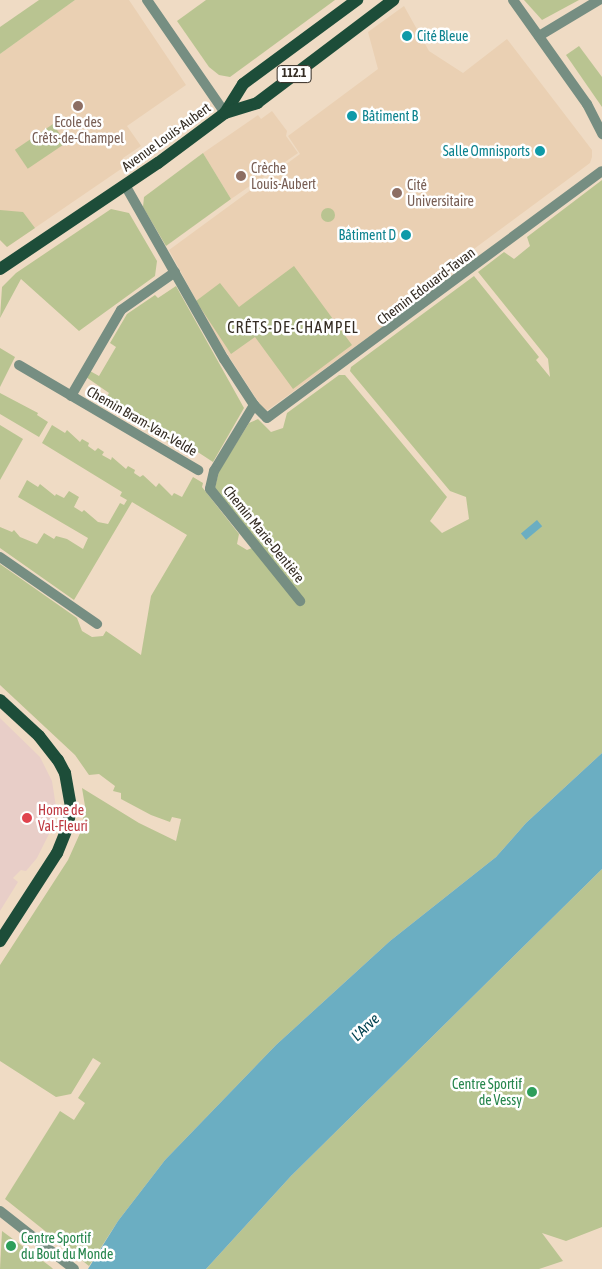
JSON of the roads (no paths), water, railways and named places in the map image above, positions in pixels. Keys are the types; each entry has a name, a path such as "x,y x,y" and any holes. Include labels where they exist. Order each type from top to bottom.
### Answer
{"main road":[{"name":"Avenue Louis-Aubert","path":"225,113 243,84 358,0"},
{"name":"Avenue Louis-Aubert","path":"125,186 225,113 257,103 393,0"},
{"name":"112.1","path":"0,269 125,186"},
{"path":"0,700 39,736 58,760 65,773 71,806 68,826 57,853 0,941"}],"street":[{"path":"147,0 225,113"},
{"path":"513,0 587,104 602,134"},
{"path":"539,36 599,0"},
{"name":"Chemin Edouard-Tavan","path":"125,186 254,405 267,418 274,416 602,171"},
{"name":"Chemin Bram-Van-Velde","path":"71,396 121,310 175,272"},
{"name":"Chemin Bram-Van-Velde","path":"19,365 198,470"},
{"name":"Chemin Marie-Dentière","path":"254,405 214,471 210,489 300,601"},
{"path":"0,557 97,624"},
{"path":"0,1212 74,1269"}],"water":[{"path":"537,520 542,526 526,540 521,533"},
{"name":"L'Arve","path":"602,753 602,869 291,1176 206,1269 88,1269 118,1221 165,1160 276,1045 390,941 496,857 526,823"}],"place":[{"name":"Cité Bleue","path":"407,36"},
{"name":"Ecole des Crêts-de-Champel","path":"78,106"},
{"name":"Bâtiment B","path":"352,116"},
{"name":"Salle Omnisports","path":"540,151"},
{"name":"Crèche Louis-Aubert","path":"241,176"},
{"name":"Cité Universitaire","path":"397,193"},
{"name":"Bâtiment D","path":"406,235"},
{"name":"Home de Val-Fleuri","path":"27,818"},
{"name":"Centre Sportif de Vessy","path":"532,1092"},
{"name":"Centre Sportif du Bout du Monde","path":"11,1246"}],"district":[{"name":"CRÊTS-DE-CHAMPEL","path":"293,327"}]}
